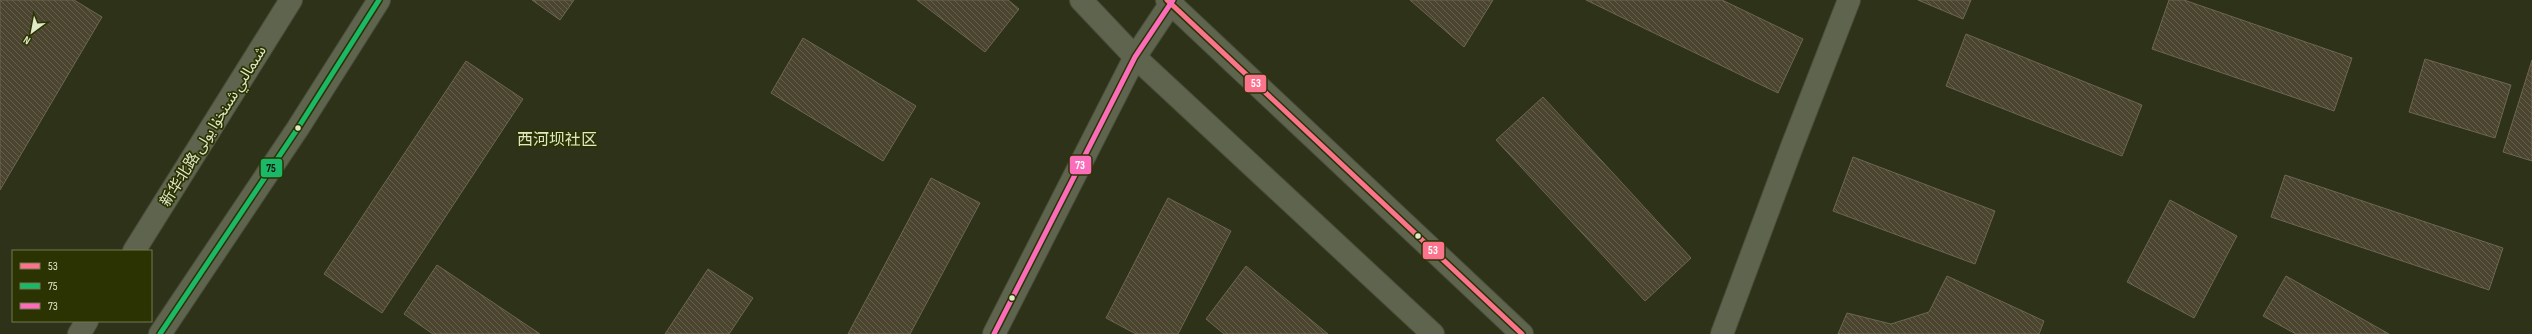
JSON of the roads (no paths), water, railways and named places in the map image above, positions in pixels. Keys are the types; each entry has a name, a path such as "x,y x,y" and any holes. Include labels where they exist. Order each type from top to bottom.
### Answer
{"main road":[{"name":"新华北路 شىمالىي شىنخۇا يولى","path":"135,250 291,0"},
{"path":"160,334 298,128 379,0"},
{"path":"1081,0 1136,57 1433,334"},
{"path":"1722,334 1790,149 1849,0"},
{"path":"994,334 1136,57 1170,1 1522,334"},
{"path":"79,334 87,322"}],"district":[{"name":"西河坝社区","path":"557,139"}]}
